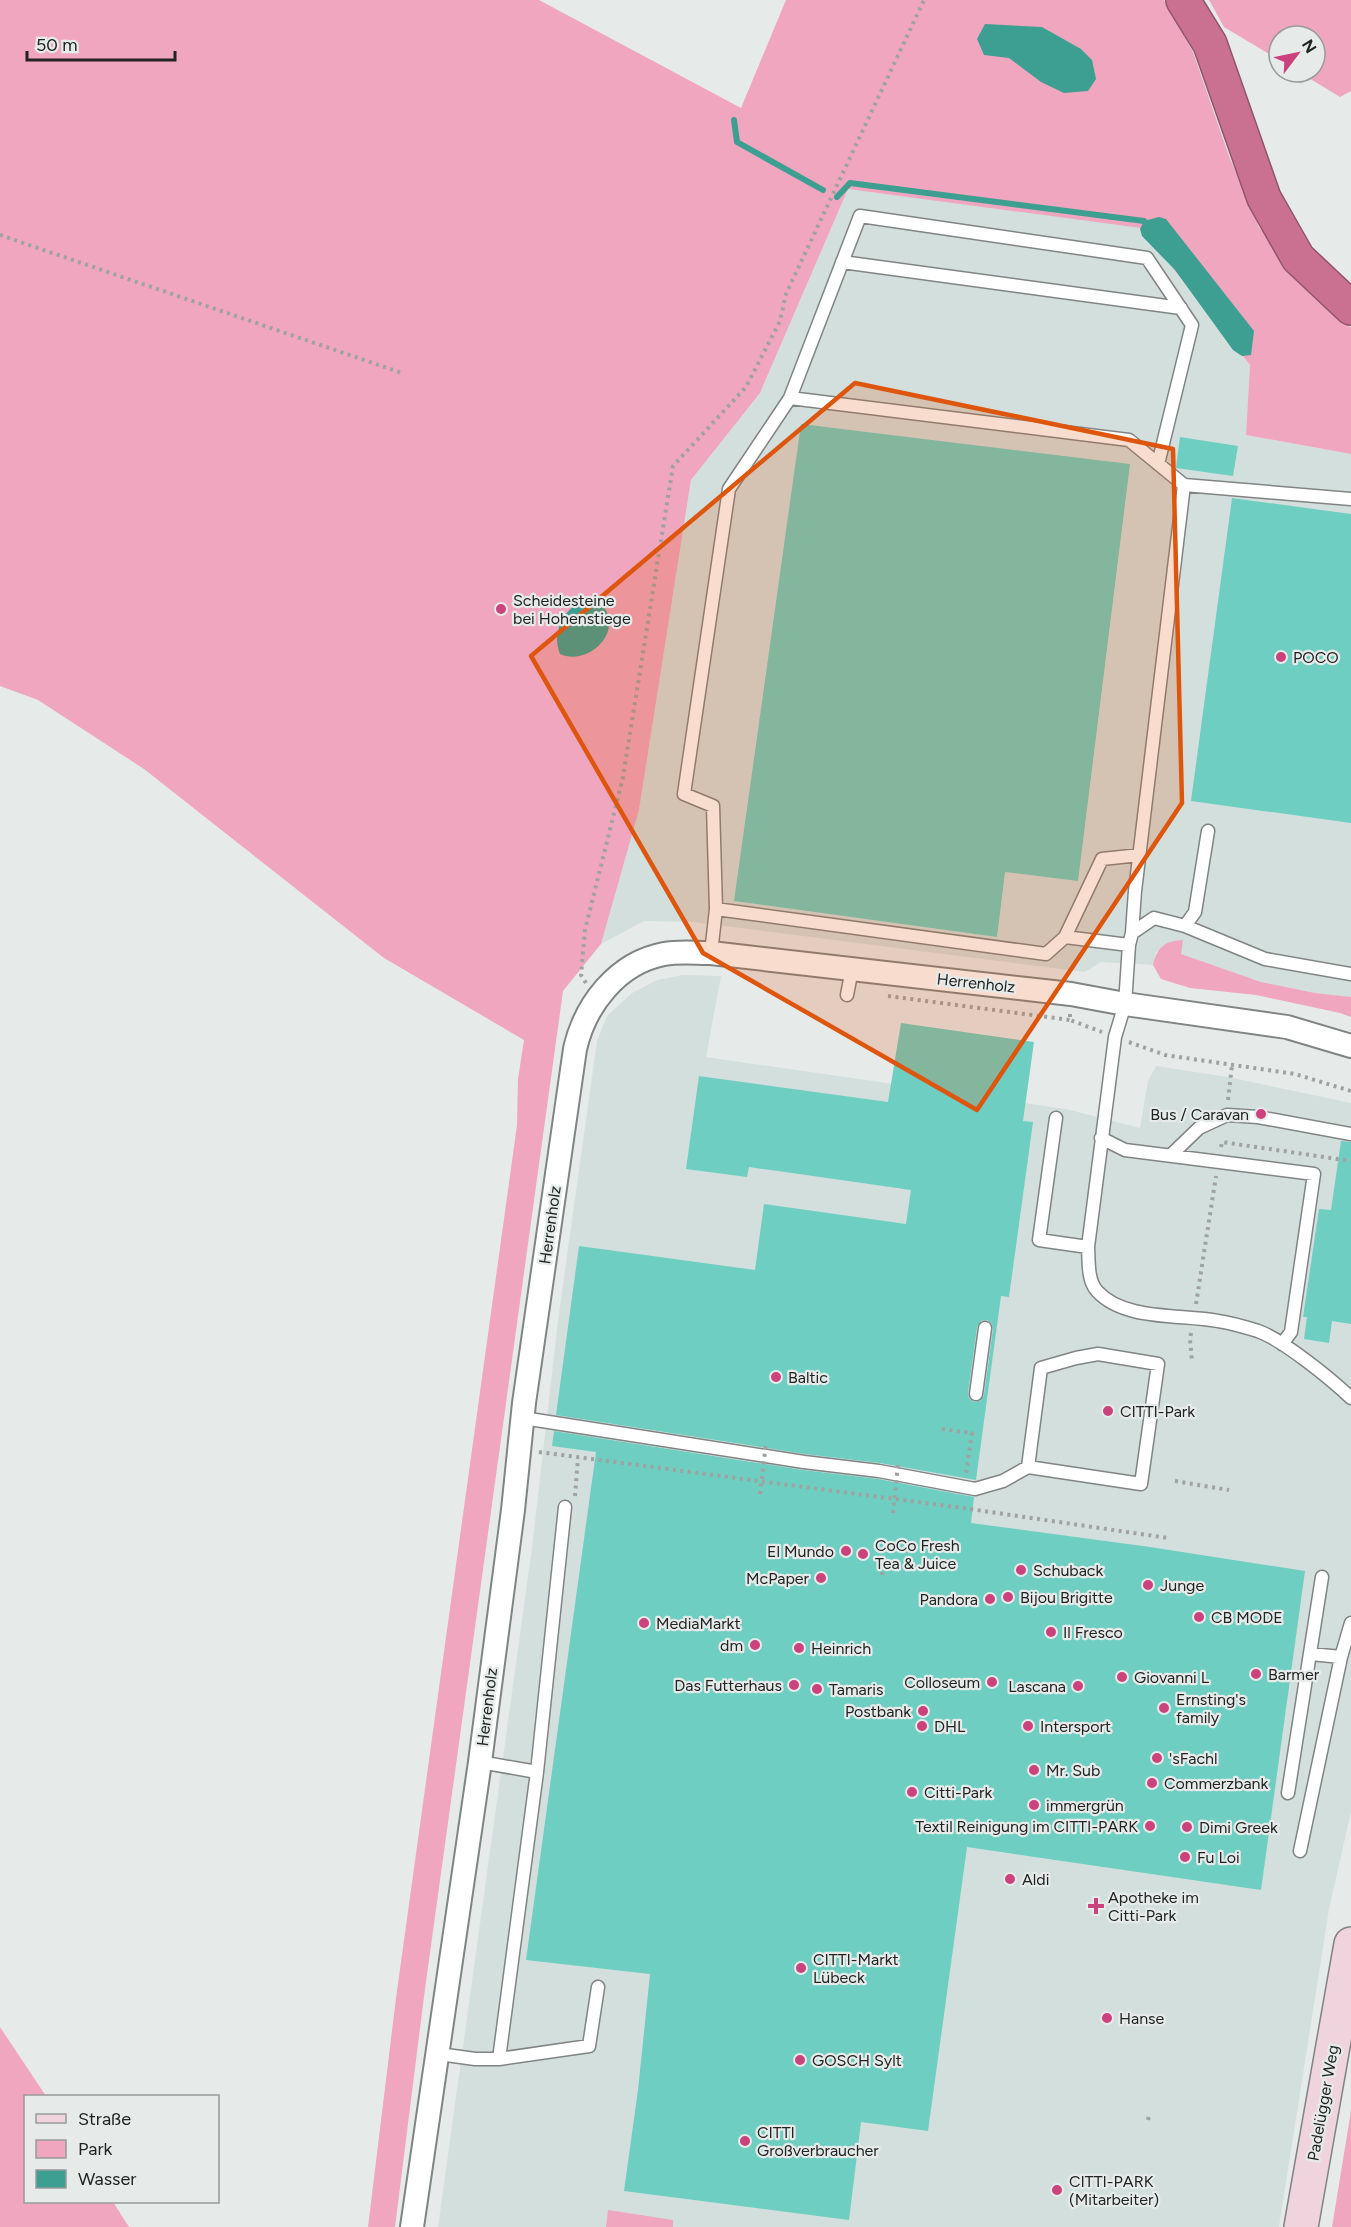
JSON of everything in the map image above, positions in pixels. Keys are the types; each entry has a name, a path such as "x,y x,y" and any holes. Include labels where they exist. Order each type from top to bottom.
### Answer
{"highway":[{"path":"1183,0 1210,44 1264,198 1298,258 1343,303 1351,308"}],"main road":[{"name":"Padelügger Weg","path":"1301,2227 1351,1944"}],"street":[{"name":"Herrenholz","path":"412,2227 480,1762 552,1208 579,1032 596,999 614,979 635,964 665,954 711,953 849,985 1071,994 1287,1027 1351,1046"}],"lane":[{"path":"711,953 716,909 713,806 684,794 729,489 790,398 860,216 1147,258 1192,325 1158,464"},
{"path":"842,262 1181,308"},
{"path":"790,398 1129,440 1184,485 1351,499"},
{"path":"1184,485 1130,939 1125,1004 1116,1037 1088,1247 1090,1274 1095,1290 1116,1307 1163,1316 1218,1320 1251,1329 1282,1344 1351,1398"},
{"path":"1185,926 1195,912 1208,831"},
{"path":"716,909 1046,954 1065,937 1102,859 1140,855"},
{"path":"1065,937 1130,939 1154,918 1185,926 1265,959 1351,974"},
{"path":"1171,1155 1199,1128 1227,1115 1258,1117 1351,1134"},
{"path":"1056,1118 1039,1240 1088,1247"},
{"path":"1101,1138 1125,1150 1314,1174 1291,1332 1282,1344"},
{"path":"976,1394 985,1328"},
{"path":"523,1418 804,1462 879,1471 965,1488 975,1489 1003,1481 1028,1467 1141,1484 1158,1364 1098,1354 1041,1368 1028,1467"},
{"path":"499,2059 537,1772 565,1507"},
{"path":"1288,1793 1322,1577"},
{"path":"1300,1851 1341,1657 1351,1623"},
{"path":"1311,1654 1341,1657"},
{"path":"480,1762 537,1772"},
{"path":"439,2054 475,2059 499,2059 589,2046 598,1987"}],"path":[{"path":"581,975 585,930 623,777 673,466 746,387 780,321 786,294 924,0"},
{"path":"0,235 402,373"},
{"path":"849,985 1070,1020 1165,1055 1295,1074 1351,1091"},
{"path":"1070,1020 1071,994"},
{"path":"1192,1362 1190,1340 1222,1142 1351,1161"},
{"path":"942,1429 972,1433 963,1508"},
{"path":"760,1494 766,1443"},
{"path":"520,1449 963,1508 1168,1538"},
{"path":"565,1507 575,1503 578,1458"},
{"path":"893,1513 898,1464"},
{"path":"1175,1481 1229,1490"},
{"path":"882,1575 884,1556"}],"highlighted area":[{"path":"855,383 1173,449 1182,803 977,1110 703,953 531,656"}],"shaded area":[{"path":"848,189 1141,227 1250,365 1246,435 1351,454 1351,997 1315,993 1261,982 1180,954 1183,940 1156,952 1153,965 1101,962 1085,972 693,922 644,921 601,944 639,810 691,480 760,393"},
{"path":"683,975 721,976 706,1057 1066,1109 1140,1128 1148,1081 1156,1066 1228,1077 1351,1103 1351,1812 1329,1909 1279,2227 438,2227 532,1548 558,1321 597,1041 607,1016 632,993 657,980"}],"green space":[{"path":"0,0 539,0 741,108 786,0 1164,0 1193,52 1229,156 1259,227 1296,277 1351,328 1351,454 1246,435 1250,365 1141,228 848,189 760,393 691,480 639,810 601,944 563,991 425,1989 395,2227 368,2227 396,1998 517,1125 518,1079 524,1040 384,958 144,769 38,700 0,686"},
{"path":"1209,0 1351,0 1351,91 1340,97 1319,84 1327,84 1327,24 1267,24 1267,53 1224,27"},
{"path":"1183,940 1181,954 1261,982 1315,993 1351,997 1351,1017 1256,995 1190,988 1161,979 1153,965 1157,954 1163,946"},
{"path":"0,2027 45,2095 24,2095 24,2203 114,2203 129,2227 0,2227"},
{"path":"1351,2109 1351,2227 1332,2227 1350,2117"},
{"path":"608,2210 673,2220 673,2227 606,2227"}],"water":[{"path":"985,24 1042,27 1081,49 1092,60 1096,79 1088,91 1064,93 1041,82 1009,58 984,55 977,39"},
{"path":"1159,217 1166,219 1254,331 1251,355 1242,356 1233,350 1175,270 1142,236 1140,229 1144,221"},
{"path":"598,598 608,615 609,624 603,641 588,653 579,656 569,657 560,654 557,636 563,619 575,605"}],"building":[{"path":"801,424 1130,464 1078,881 1005,872 997,937 734,901"},
{"path":"1180,437 1238,446 1233,476 1176,468"},
{"name":"POCO","path":"1232,498 1351,514 1351,823 1191,801"},
{"path":"901,1023 1034,1042 1023,1121 1033,1122 1009,1297 1001,1296 976,1480 880,1463 805,1454 556,1415 579,1246 755,1270 764,1204 906,1224 911,1190 749,1167 747,1177 686,1169 699,1076 888,1102","holes":["987,1320 992,1324 984,1395 980,1401 974,1402 969,1398 968,1393 977,1327 981,1321"]},
{"path":"1341,1141 1351,1142 1351,1324 1332,1321 1329,1343 1304,1339 1307,1317 1303,1317 1319,1209 1331,1210"},
{"name":"Citti-Park","path":"554,1431 803,1470 878,1479 974,1497 971,1523 1305,1571 1261,1890 967,1847 928,2131 861,2122 849,2220 624,2191 638,2090 650,1974 526,1960 596,1452 552,1446"}],"waterway":[{"path":"734,120 737,142 823,190"},
{"path":"837,197 850,183 1144,221"}],"place":[{"name":"Scheidesteine bei Hohenstiege","path":"501,609"},
{"name":"POCO","path":"1281,657"},
{"name":"Bus / Caravan","path":"1261,1114"},
{"name":"Baltic","path":"776,1377"},
{"name":"CITTI-Park","path":"1108,1411"},
{"name":"El Mundo","path":"846,1551"},
{"name":"CoCo Fresh Tea & Juice","path":"863,1554"},
{"name":"Schuback","path":"1021,1570"},
{"name":"McPaper","path":"821,1578"},
{"name":"Junge","path":"1148,1585"},
{"name":"Bijou Brigitte","path":"1008,1597"},
{"name":"Pandora","path":"990,1599"},
{"name":"CB MODE","path":"1199,1617"},
{"name":"MediaMarkt","path":"644,1623"},
{"name":"Il Fresco","path":"1051,1632"},
{"name":"dm","path":"755,1645"},
{"name":"Heinrich","path":"799,1648"},
{"name":"Barmer","path":"1256,1674"},
{"name":"Giovanni L","path":"1122,1677"},
{"name":"Colloseum","path":"992,1682"},
{"name":"Das Futterhaus","path":"794,1685"},
{"name":"Lascana","path":"1078,1686"},
{"name":"Tamaris","path":"817,1689"},
{"name":"Ernsting's family","path":"1164,1708"},
{"name":"Postbank","path":"923,1711"},
{"name":"DHL","path":"922,1726"},
{"name":"Intersport","path":"1028,1726"},
{"name":"'sFachl","path":"1157,1758"},
{"name":"Mr. Sub","path":"1034,1770"},
{"name":"Commerzbank","path":"1152,1783"},
{"name":"Citti-Park","path":"912,1792"},
{"name":"immergrün","path":"1034,1805"},
{"name":"Textil Reinigung im CITTI-PARK","path":"1150,1826"},
{"name":"Dimi Greek","path":"1187,1827"},
{"name":"Fu Loi","path":"1185,1857"},
{"name":"Aldi","path":"1010,1879"},
{"name":"Apotheke im Citti-Park","path":"1096,1906"},
{"name":"CITTI-Markt Lübeck","path":"801,1968"},
{"name":"Hanse","path":"1107,2018"},
{"name":"GOSCH Sylt","path":"800,2060"},
{"name":"CITTI Großverbraucher","path":"745,2141"},
{"name":"CITTI-PARK (Mitarbeiter)","path":"1057,2190"}]}
